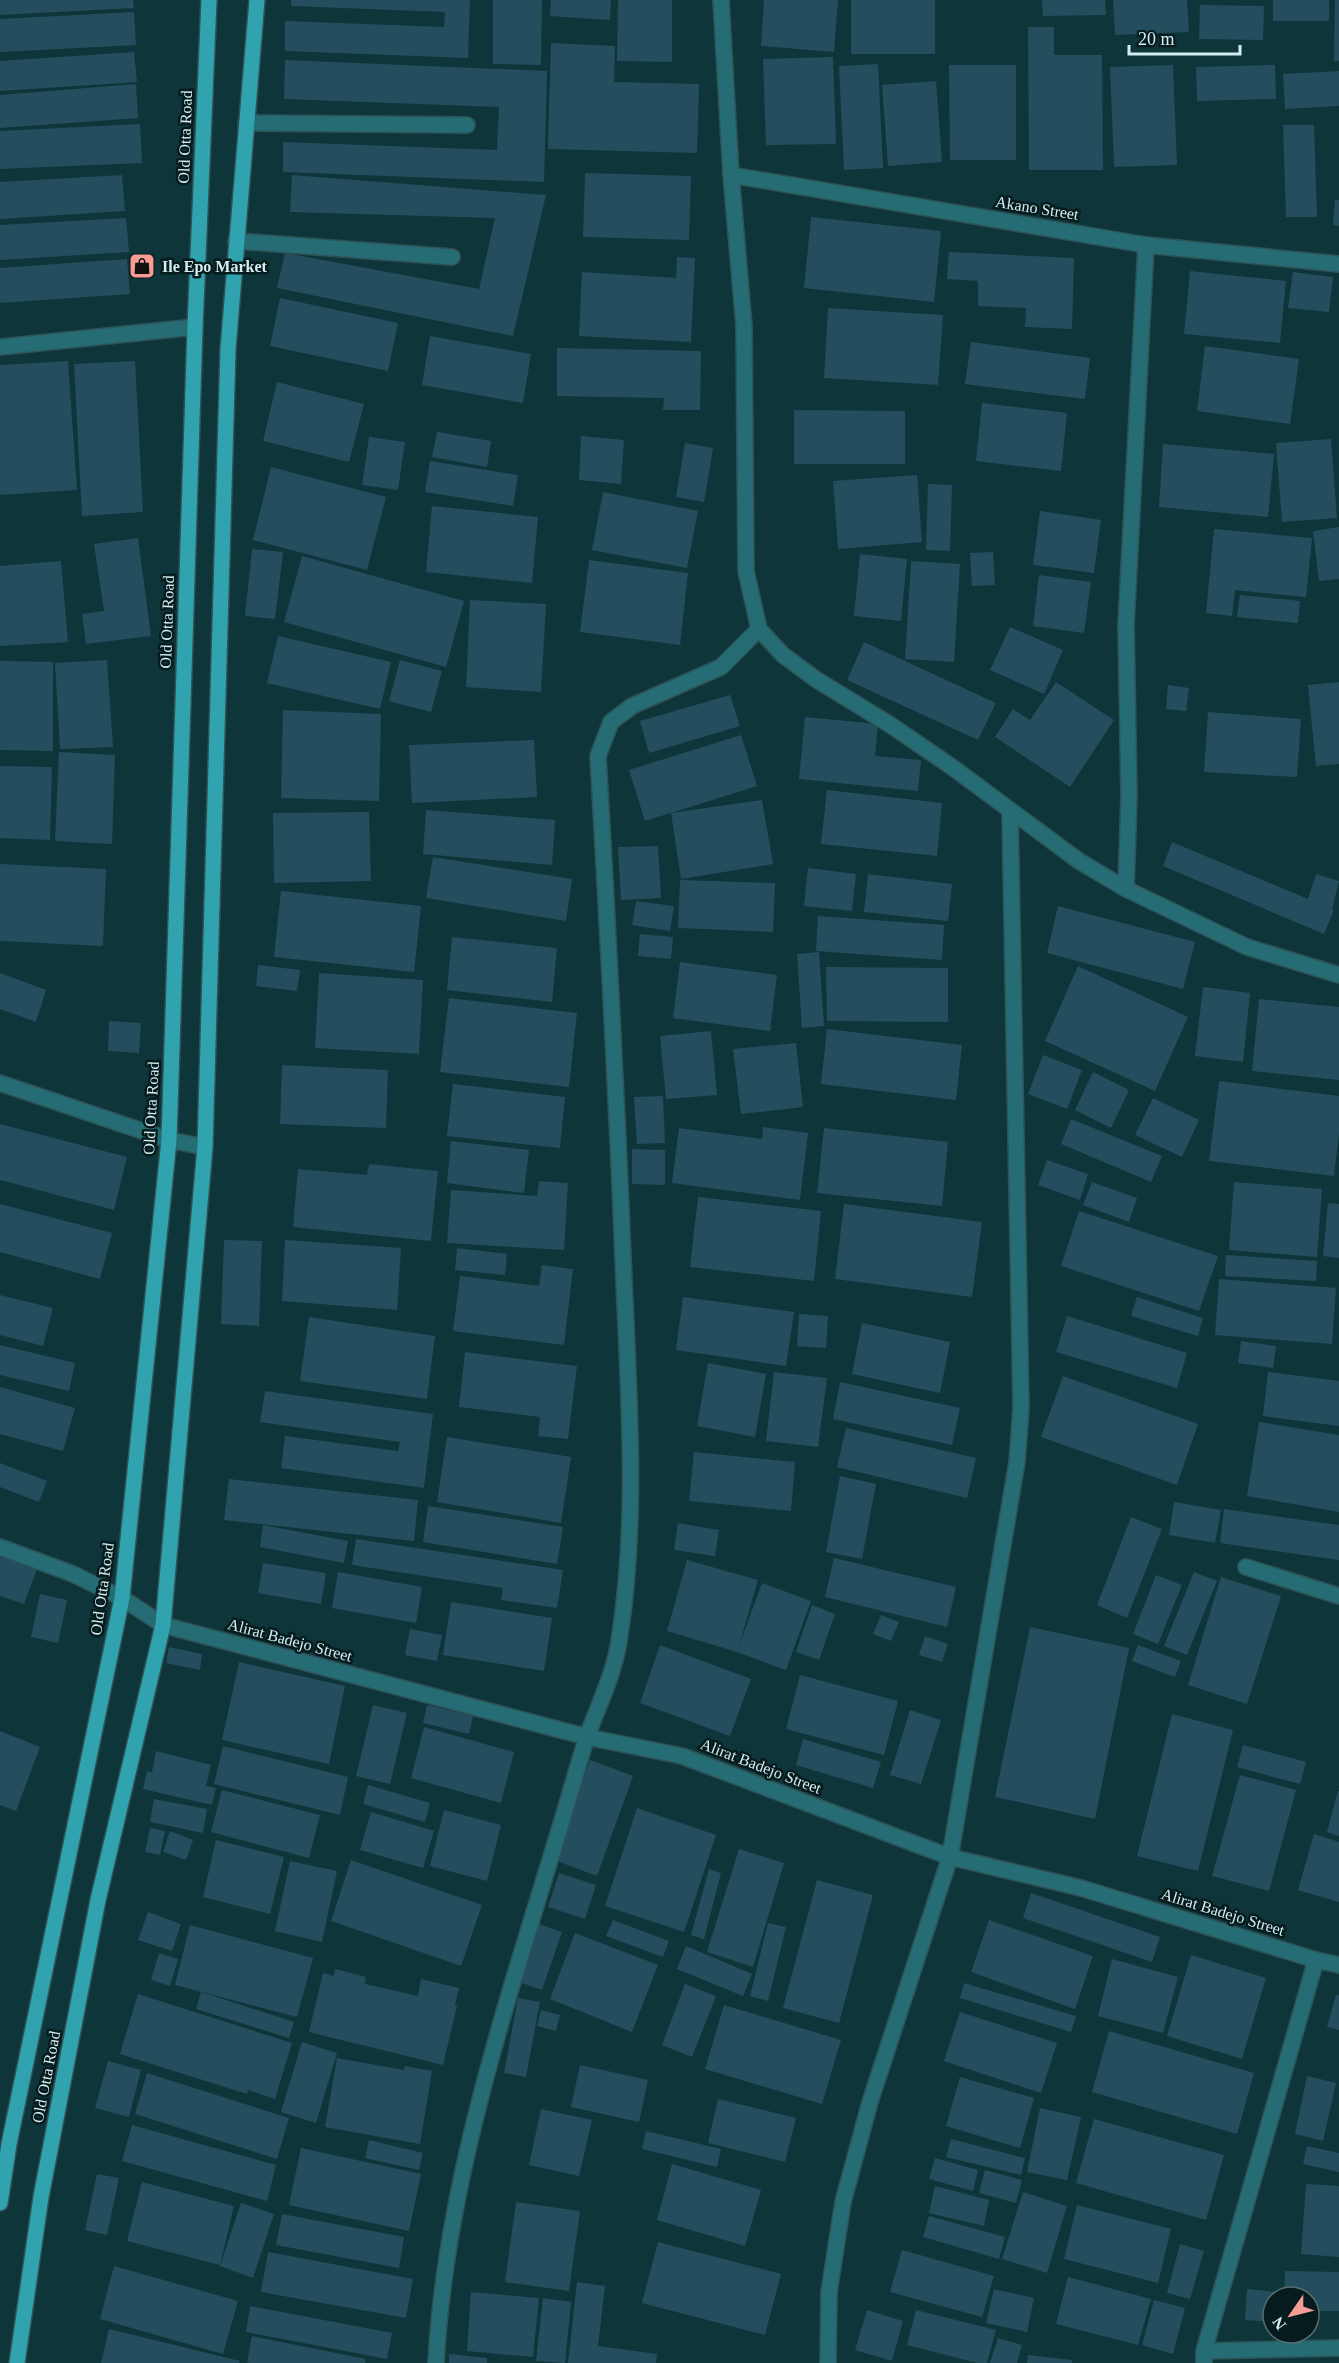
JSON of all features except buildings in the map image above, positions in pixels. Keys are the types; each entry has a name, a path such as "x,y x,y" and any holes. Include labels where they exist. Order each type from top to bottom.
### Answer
{"main road":[{"name":"Old Otta Road","path":"0,2204 9,2144 122,1598 169,1140 195,327 208,0"},
{"name":"Old Otta Road","path":"17,2363 40,2198 98,1900 163,1625 206,1147 228,361 257,0"}],"street":[{"path":"721,0 731,176 744,326 746,572 759,629 783,656 952,767 1079,861 1126,889 1246,947 1339,975"},
{"path":"246,123 467,125"},
{"name":"Akano Street","path":"731,176 1146,245 1339,264"},
{"path":"236,241 452,257"},
{"path":"1126,889 1129,786 1126,624 1146,245"},
{"path":"0,347 195,327"},
{"path":"436,2363 446,2257 481,2095 587,1737 610,1675 618,1645 627,1578 630,1433 616,1079 597,756 611,722 632,706 721,667 759,629"},
{"path":"828,2363 829,2292 843,2202 870,2102 951,1857 1017,1462 1021,1408 1010,811"},
{"path":"0,1083 169,1140 206,1147"},
{"name":"Alirat Badejo Street","path":"0,1547 73,1574 122,1598 163,1625 587,1737 682,1756 951,1857 1082,1888 1316,1960 1339,1965"},
{"path":"1246,1567 1339,1596"},
{"path":"1316,1960 1204,2357 1339,2348"}],"place":[{"name":"Ile Epo Market","path":"142,266"}]}
